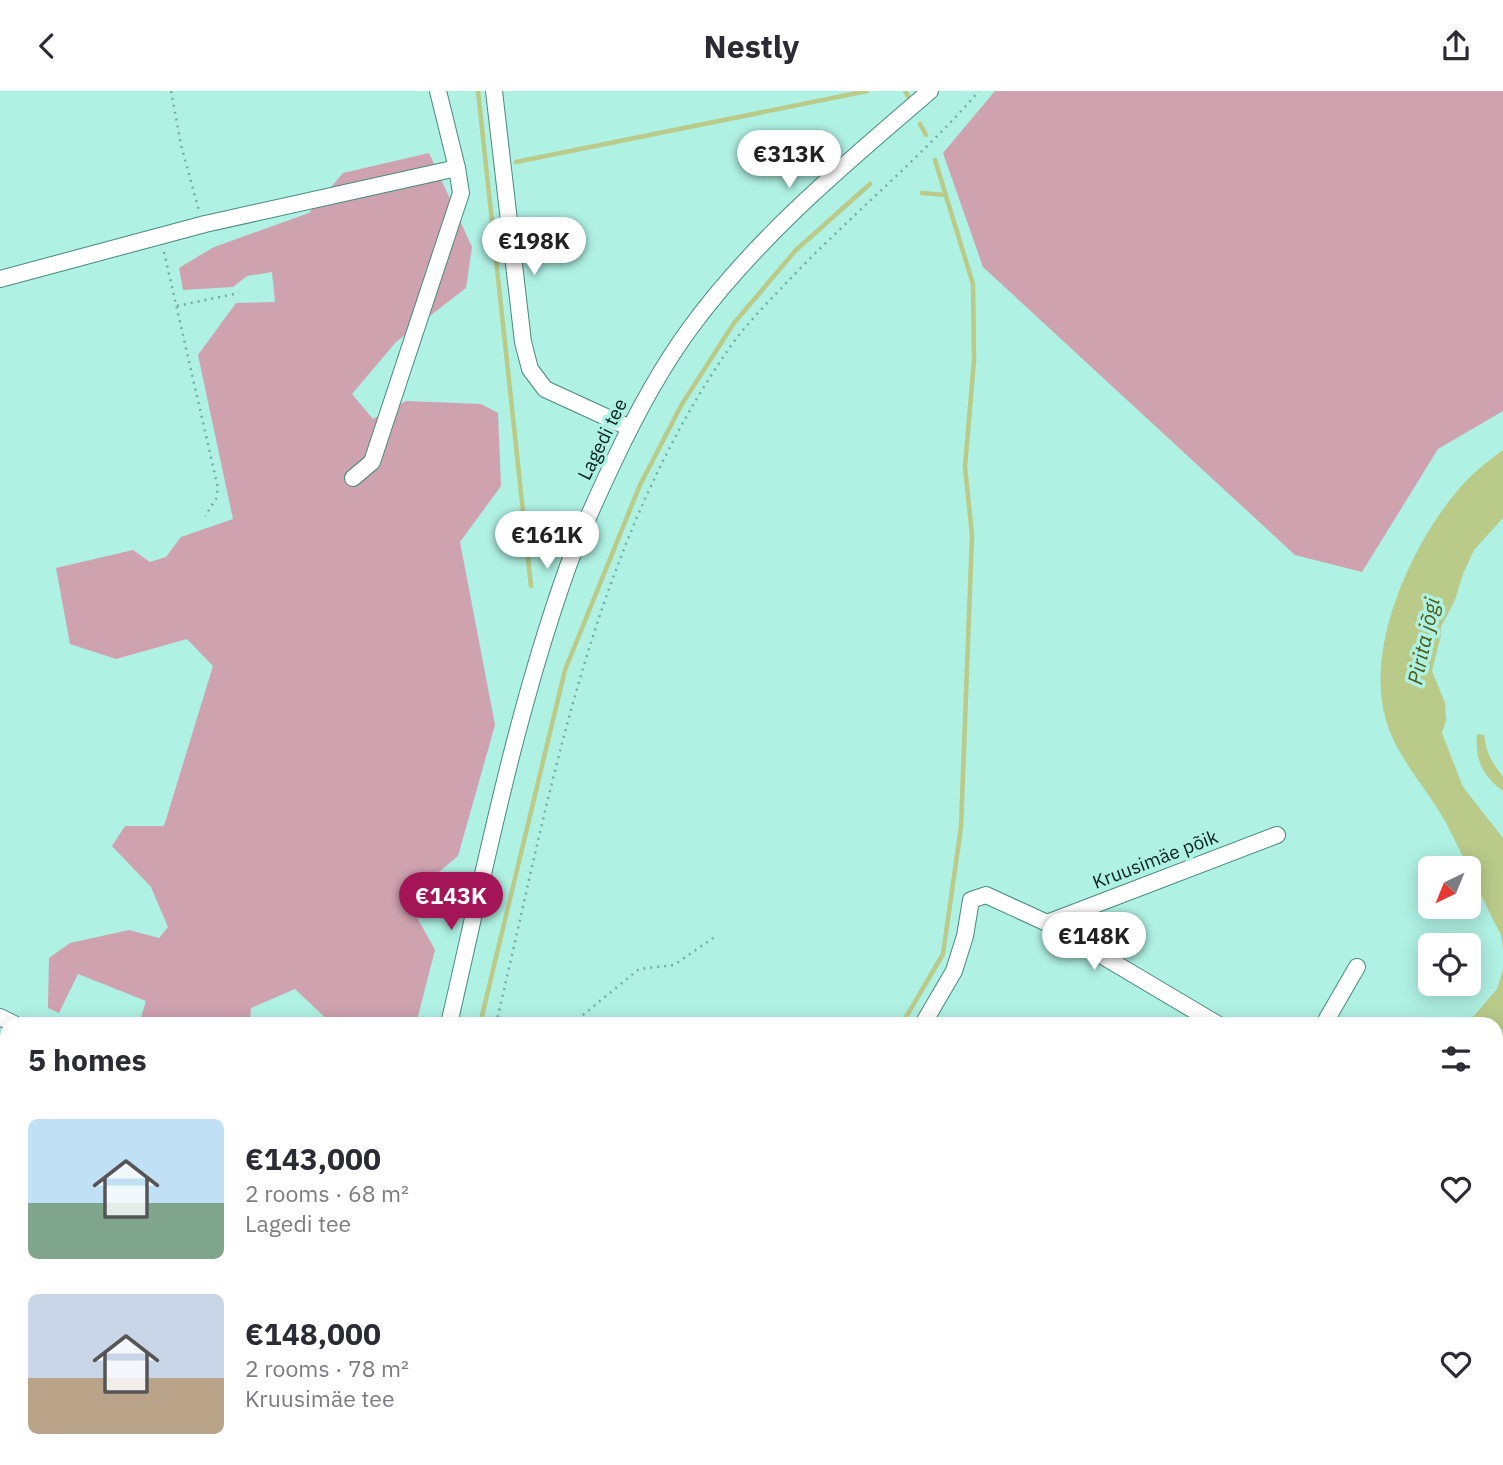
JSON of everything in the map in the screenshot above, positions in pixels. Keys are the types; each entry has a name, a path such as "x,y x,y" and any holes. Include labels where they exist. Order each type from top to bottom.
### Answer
{"street":[{"path":"353,478 372,462 461,193 438,91"},
{"path":"494,91 523,342 530,369 545,389 630,428"},
{"name":"Lagedi tee","path":"451,1017 503,792 542,641 586,521 630,428 657,378 690,328 760,243 930,91"},
{"path":"0,279 202,225 457,168"},
{"name":"Kruusimäe põik","path":"1047,923 1277,835"},
{"path":"927,1017 954,971 965,936 971,900 986,895 1047,923 1205,1017"},
{"path":"1328,1017 1357,967"}],"path":[{"path":"171,91 181,145 202,225"},
{"path":"498,1017 570,713 600,612 642,506 675,440 731,347 755,316 826,241 943,132 979,91"},
{"path":"162,236 218,488 216,499 205,516"},
{"path":"177,306 239,293"},
{"path":"581,1017 639,969 674,965 716,936"}],"shaded area":[{"path":"995,91 1503,91 1503,411 1438,449 1362,572 1295,555 983,267 943,153"},
{"path":"429,153 472,247 466,288 396,342 352,394 373,419 406,401 481,404 498,413 501,486 460,542 495,725 458,856 427,882 409,903 435,950 418,1017 325,1017 295,989 251,1008 250,1017 141,1017 146,1001 78,974 59,1013 48,1008 49,958 70,943 129,930 159,938 168,927 151,887 112,846 125,826 164,826 213,666 187,639 116,659 70,644 56,568 133,550 150,562 166,557 181,537 233,519 198,355 236,303 275,302 272,272 247,276 233,287 183,290 179,268 214,247 309,213 343,173"}],"water":[{"name":"Pirita jõgi","path":"1503,450 1503,518 1474,550 1455,600 1441,627 1432,671 1445,703 1446,720 1442,733 1463,787 1503,838 1503,949 1501,935 1481,894 1481,856 1462,856 1445,821 1397,747 1386,720 1381,692 1387,630 1409,567 1441,511 1474,473"},
{"path":"1477,734 1484,735 1490,757 1503,777 1503,791 1481,766 1477,752"},
{"path":"1503,970 1503,1017 1473,1017 1497,989"}],"waterway":[{"path":"478,91 531,586"},
{"path":"516,162 867,91"},
{"path":"905,91 908,96"},
{"path":"920,124 926,135"},
{"path":"906,1017 943,954 961,827 972,535 965,467 974,360 973,284 935,160"},
{"path":"482,1017 565,670 640,485 682,404 734,323 796,250 870,184"},
{"path":"922,193 945,195"}]}
